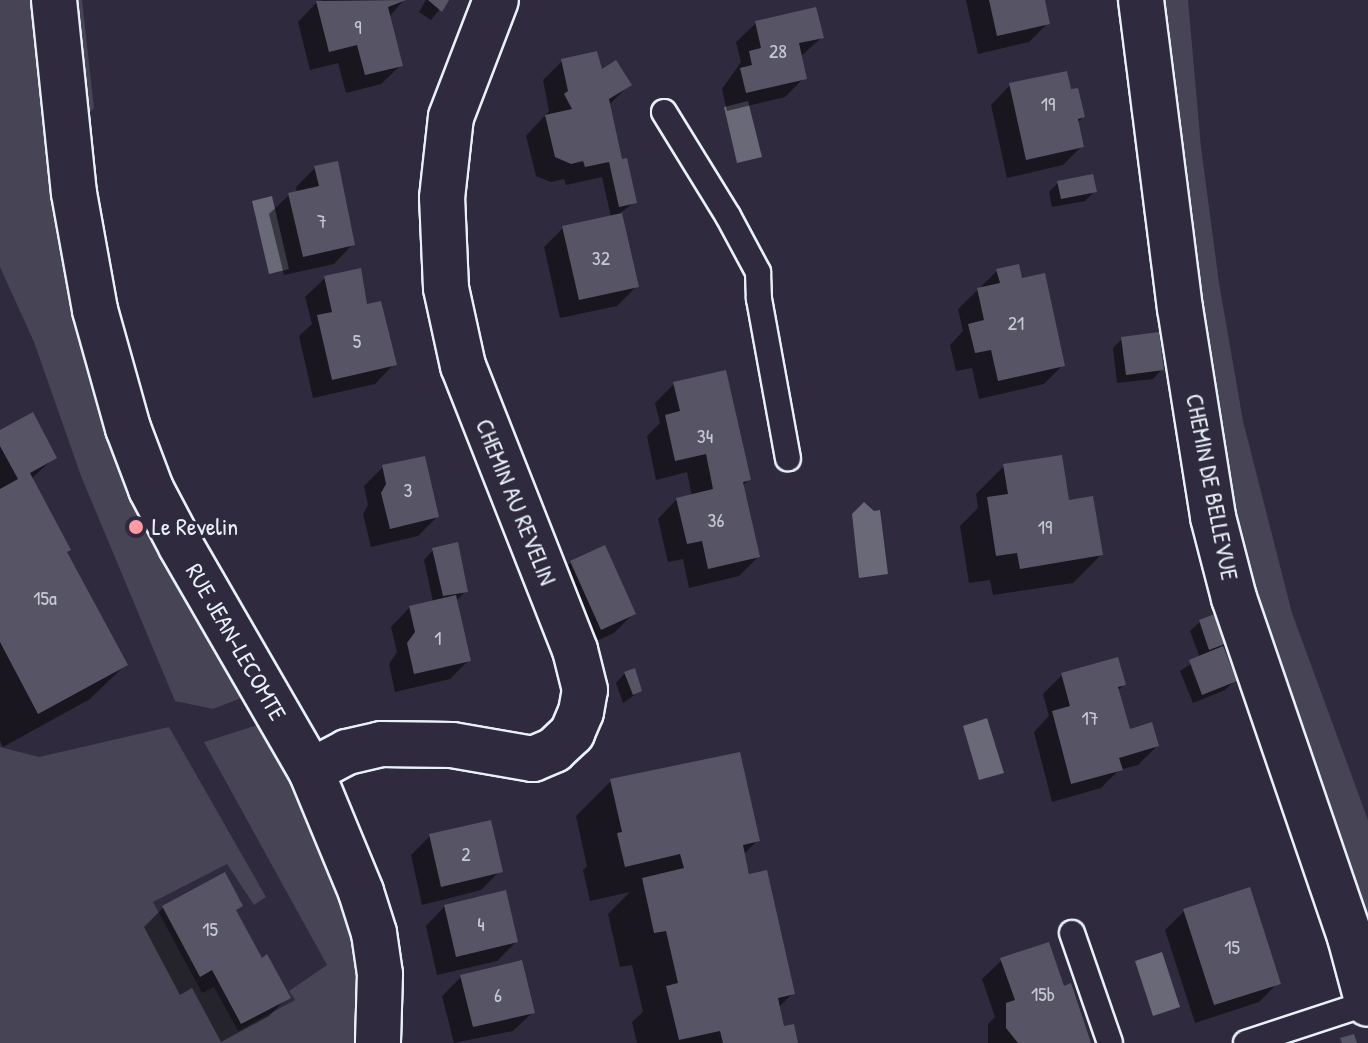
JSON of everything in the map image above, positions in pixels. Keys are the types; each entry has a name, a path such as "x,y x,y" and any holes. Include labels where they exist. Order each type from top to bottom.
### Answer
{"street":[{"name":"RUE JEAN-LECOMTE","path":"54,0 67,146 95,310 128,428 151,489 311,771 361,892 374,933 380,974 378,1043"},
{"name":"CHEMIN AU REVELIN","path":"311,771 347,752 381,744 452,745 533,759 554,750 572,733 581,712 585,690 575,650 463,366 446,288 442,198 451,117 496,0"},
{"name":"CHEMIN DE BELLEVUE","path":"1141,0 1180,308 1213,517 1234,598 1350,937 1368,1003"}],"lane":[{"path":"664,112 728,216 758,272 759,299 788,458"},
{"path":"1072,933 1110,1043"},
{"path":"1246,1043 1368,1003"}],"shaded area":[{"path":"0,0 82,0 94,108 48,156 126,434 262,690 213,709 175,701 81,476 34,342 0,267"},
{"path":"1141,0 1188,0 1201,147 1219,283 1243,421 1292,613 1368,820 1368,1004 1234,598"},
{"path":"280,718 361,892 378,1043 0,1043 0,747 39,757 169,727 266,897 254,905 227,864 153,902 202,993 214,987 238,1031 295,1000 289,991 327,965 204,742"}],"water":[{"path":"748,101 762,157 737,163 724,107"},
{"path":"272,196 289,269 269,274 252,201"},
{"path":"864,502 874,511 880,510 888,574 859,578 852,514"},
{"path":"987,718 1004,773 979,780 963,726"},
{"path":"1162,952 1180,1007 1153,1016 1135,961"}],"building":[{"path":"406,0 388,7 403,66 365,75 357,45 329,52 316,1"},
{"path":"428,0 449,0 442,12"},
{"path":"989,0 1045,0 1050,24 997,36"},
{"path":"816,7 824,38 799,43 807,79 746,93 740,68 752,65 749,51 761,48 755,21"},
{"path":"597,51 602,69 616,60 632,85 609,99 622,159 627,158 637,203 619,207 609,162 585,167 583,161 571,164 555,157 545,115 572,109 564,94 568,91 561,59"},
{"path":"1067,71 1071,89 1078,88 1085,117 1078,119 1084,147 1026,160 1009,83"},
{"path":"338,161 355,245 303,257 288,193 319,186 314,166"},
{"path":"1093,174 1097,192 1061,199 1057,181"},
{"path":"622,213 639,287 579,300 562,226"},
{"path":"1019,264 1022,278 1045,273 1065,366 998,381 991,350 975,353 968,324 984,320 977,288 1000,283 996,269"},
{"path":"361,268 367,304 381,301 397,365 332,380 317,315 332,312 324,276"},
{"path":"1159,332 1164,370 1126,375 1121,337"},
{"path":"726,370 751,480 743,482 760,557 708,569 702,541 687,544 676,498 713,489 706,454 675,461 665,415 680,411 673,382"},
{"path":"33,412 57,458 30,473 71,550 67,552 128,665 38,714 0,642 0,489 18,479 0,446 0,430"},
{"path":"1062,455 1069,500 1093,496 1103,555 1020,569 1017,553 996,556 987,497 1008,494 1003,464"},
{"path":"425,456 439,517 390,529 381,493 386,484 382,465"},
{"path":"458,542 468,592 443,596 432,548"},
{"path":"605,545 636,614 601,630 570,561"},
{"path":"456,595 471,661 414,674 407,643 415,632 409,606"},
{"path":"1220,612 1230,642 1209,650 1199,620"},
{"path":"1223,646 1237,681 1202,695 1189,660"},
{"path":"1118,657 1126,685 1118,687 1130,729 1152,722 1159,746 1119,758 1123,770 1071,784 1052,711 1070,706 1061,673"},
{"path":"635,668 642,691 633,695 624,672"},
{"path":"740,752 760,841 743,845 749,874 767,870 795,994 778,998 784,1026 794,1024 798,1043 723,1043 720,1031 679,1040 666,986 678,983 666,931 654,933 642,878 684,868 680,854 625,867 617,833 622,832 610,779"},
{"path":"491,820 503,872 441,887 429,834"},
{"path":"225,872 243,906 236,910 262,958 267,954 291,998 241,1024 212,970 200,977 162,906"},
{"path":"1250,887 1281,984 1214,1005 1183,909"},
{"path":"506,890 518,942 456,957 444,905"},
{"path":"1049,942 1064,986 1071,983 1091,1043 1018,1043 1006,1028 1006,1003 1015,1000 1000,958"},
{"path":"522,960 535,1013 473,1027 460,975"},
{"path":"1354,1034 1357,1043 1342,1043 1340,1038"}],"place":[{"name":"Le Revelin","path":"136,527"}]}
